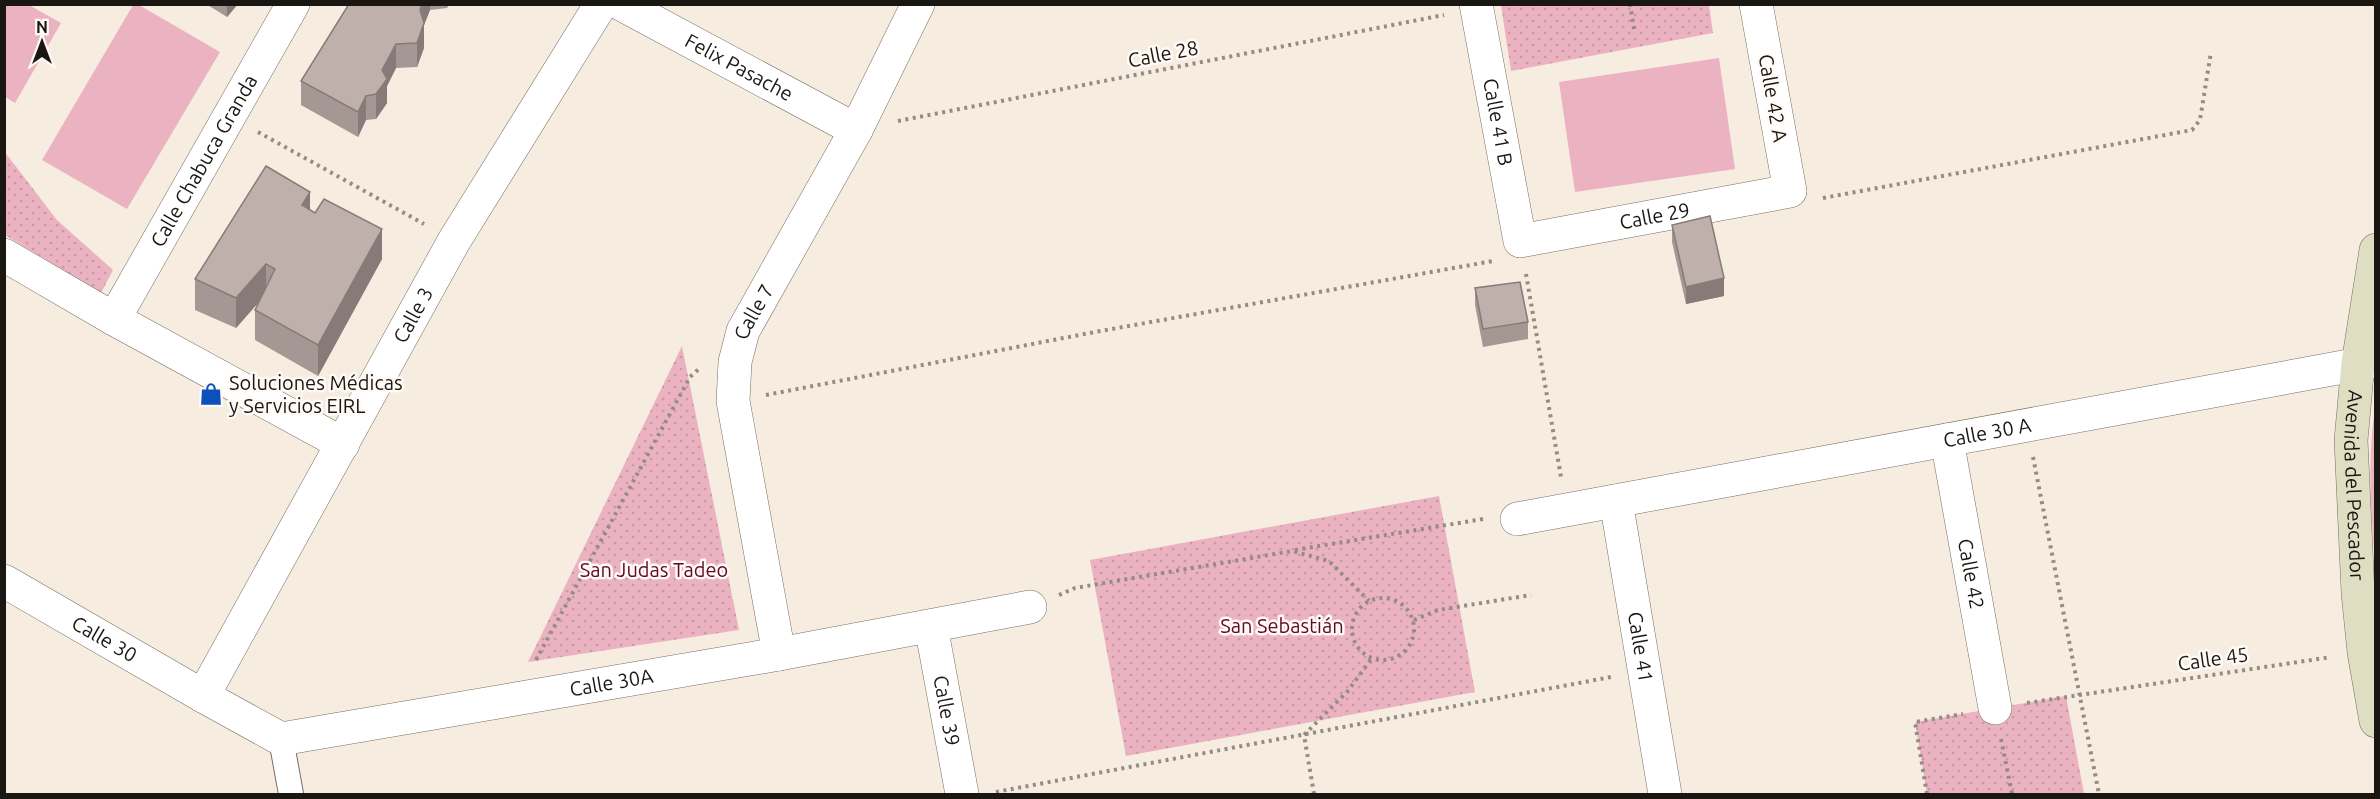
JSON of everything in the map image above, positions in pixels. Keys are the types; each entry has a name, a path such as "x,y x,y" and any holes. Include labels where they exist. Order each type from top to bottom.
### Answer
{"main road":[{"name":"Avenida del Pescador","path":"2376,250 2367,362 2351,451 2357,582 2364,652 2376,721"}],"street":[{"name":"Calle Chabuca Granda","path":"114,319 293,4"},
{"name":"Calle 3","path":"203,696 454,241 601,4"},
{"name":"Felix Pasache","path":"621,4 856,130"},
{"name":"Calle 7","path":"779,654 733,401 735,363 743,331 856,130 918,4"},
{"name":"Calle 42 A","path":"1756,4 1790,191"},
{"name":"Calle 41 B","path":"1476,7 1521,248"},
{"name":"Calle 29","path":"1521,248 1790,191"},
{"path":"4,255 114,319 343,444"},
{"name":"Calle 30 A","path":"1616,501 2367,362"},
{"name":"Calle 42","path":"1947,440 1995,708"},
{"path":"1517,519 1616,501"},
{"name":"Calle 41","path":"1616,501 1665,795"},
{"name":"Calle 30","path":"4,581 203,696"},
{"name":"Calle 30A","path":"281,739 779,654 1030,607"},
{"name":"Calle 39","path":"931,626 962,795"},
{"path":"203,696 281,739 291,795"}],"path":[{"path":"1630,4 1634,29"},
{"name":"Calle 28","path":"856,130 1476,7"},
{"path":"1790,191 1815,199 2192,130 2200,120 2211,52"},
{"path":"228,115 454,241"},
{"path":"733,401 1521,248 1567,510"},
{"path":"516,698 690,377 743,331"},
{"path":"2027,424 2099,795"},
{"path":"1030,607 1075,588 1492,517 1517,519"},
{"path":"1292,551 1329,561 1369,601"},
{"path":"1414,620 1438,610 1531,596"},
{"path":"1387,597 1404,604 1414,620 1414,637 1405,652 1390,660 1372,658 1357,648 1351,631 1356,613 1369,601 1387,597"},
{"name":"Calle 45","path":"2066,696 2364,652"},
{"path":"1304,735 1347,692 1372,658"},
{"path":"995,792 1644,671"},
{"path":"1995,708 2012,795"},
{"path":"1915,722 1927,795"},
{"path":"1304,735 1314,795"}],"green space":[{"path":"5,4 29,5 61,23 15,103 5,97"},
{"path":"133,5 139,5 220,52 127,209 42,160"},
{"path":"1501,5 1709,5 1713,33 1511,71"},
{"path":"1719,58 1735,169 1575,192 1559,82"},
{"path":"4,151 57,220 113,270 101,293 5,235"},
{"name":"San Judas Tadeo","path":"682,346 739,630 528,662"},
{"path":"2376,409 2375,563 2370,467"},
{"name":"San Sebastián","path":"1439,496 1475,692 1126,756 1090,560"},
{"path":"2066,696 2084,794 1927,794 1915,722"}],"building":[{"path":"349,4 422,4 420,10 424,23 417,43 396,44 382,70 387,79 376,94 366,96 358,112 301,81"},
{"path":"266,166 310,192 302,205 315,213 324,199 382,229 318,345 255,310 275,269 266,264 236,298 195,279"},
{"path":"1710,216 1724,278 1686,287 1672,225"},
{"path":"1520,282 1528,322 1483,329 1475,288"}],"place":[{"name":"Soluciones Médicas y Servicios EIRL","path":"211,394"}]}
